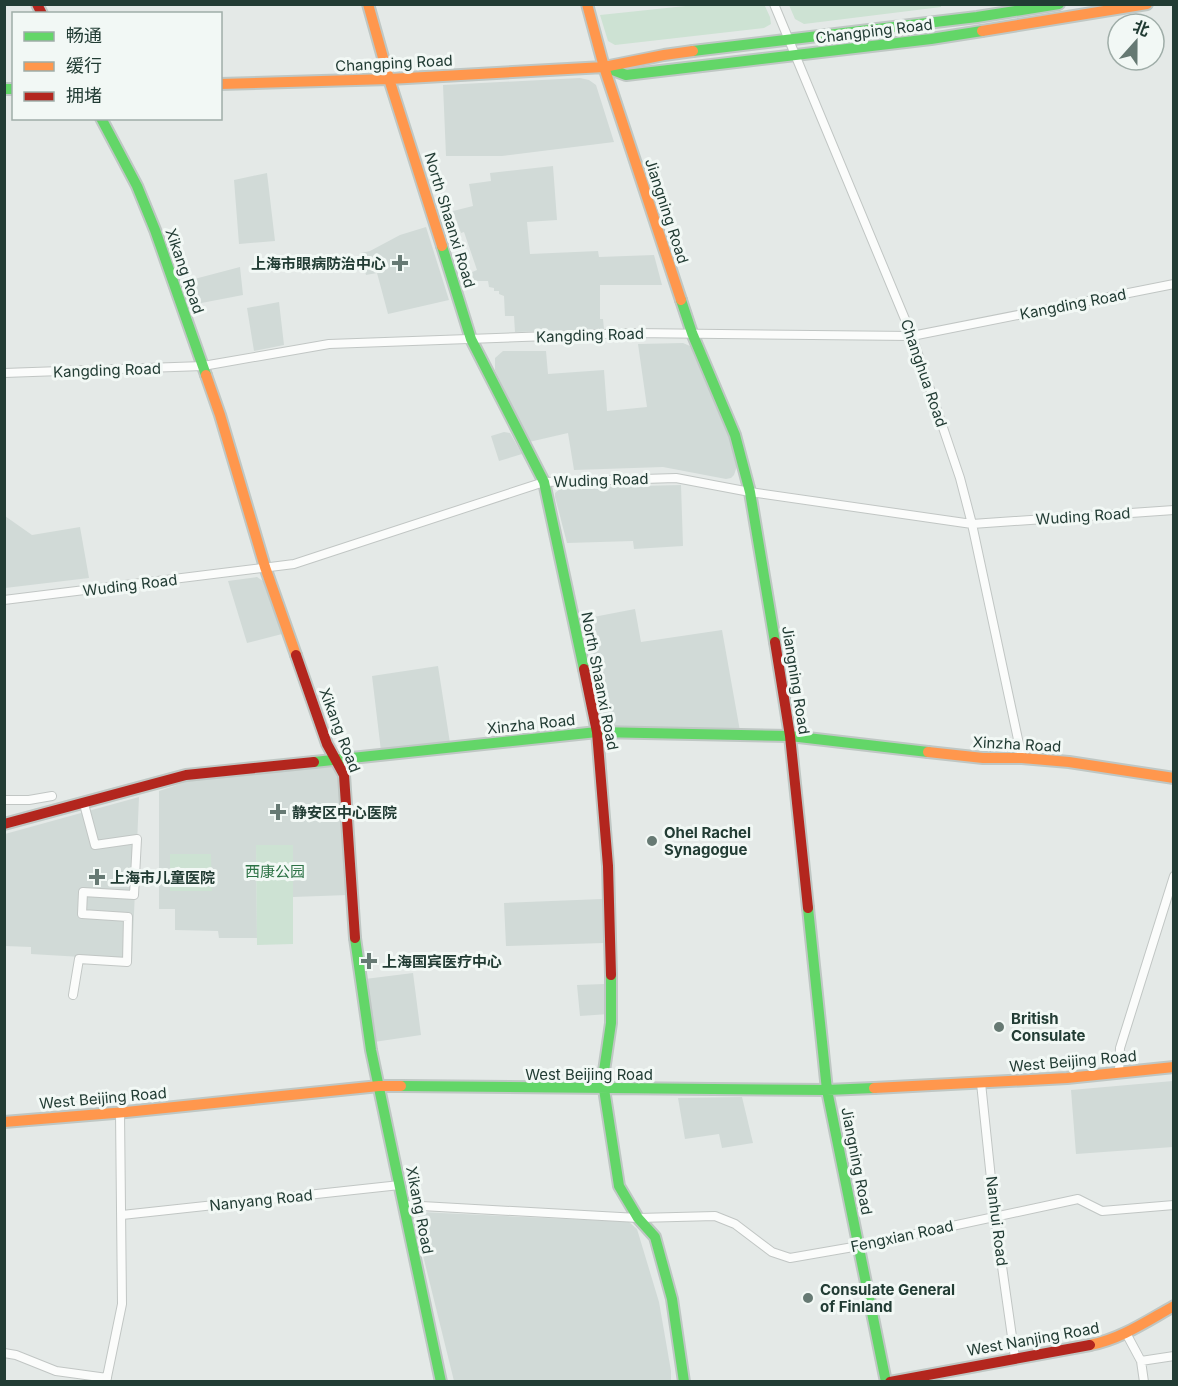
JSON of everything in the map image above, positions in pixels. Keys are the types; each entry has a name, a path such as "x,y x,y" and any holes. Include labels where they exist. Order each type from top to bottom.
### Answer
{"main road":[{"name":"North Shaanxi Road","path":"368,4 389,79 471,339 544,482 597,732 608,866 612,993 604,1089 619,1186 638,1218 655,1237 672,1299 684,1382"},
{"name":"Jiangning Road","path":"587,4 604,67 692,333 735,435 750,492 790,736 827,1090 888,1382"},
{"name":"Changping Road","path":"222,84 389,79 604,67 664,56 1059,4"},
{"name":"Changping Road","path":"604,67 626,75 796,56 931,39 1147,4"},
{"name":"Xikang Road","path":"102,120 137,186 155,230 220,414 265,567 335,760 344,774 355,938 371,1050 441,1382"},
{"name":"Xinzha Road","path":"4,824 186,775 597,732 790,736 983,758 1022,758 1069,762 1173,778"},
{"name":"West Beijing Road","path":"4,1122 120,1113 379,1086 827,1090 1067,1078 1173,1067"},
{"name":"West Nanjing Road","path":"888,1382 1106,1342 1126,1334 1173,1306"}],"street":[{"name":"Changhua Road","path":"774,4 912,336 960,478 1022,758"},
{"name":"Kangding Road","path":"4,373 203,366 329,344 633,333 912,336 1173,284"},
{"name":"Wuding Road","path":"4,600 294,564 544,482 666,477 750,492 972,524 1173,510"},
{"path":"4,800 29,800 52,796"},
{"path":"73,994 79,959 127,962 128,917 82,914 84,892 134,895 137,839 95,845 84,804"},
{"path":"1119,1072 1120,1048 1173,876"},
{"name":"Nanhui Road","path":"981,1083 995,1217 1015,1358"},
{"path":"4,1353 16,1355 62,1373 106,1380 122,1304 120,1113"},
{"name":"Nanyang Road","path":"122,1215 400,1185"},
{"name":"Fengxian Road","path":"638,1218 715,1216 735,1224 772,1252 790,1258 859,1246 1078,1199 1102,1211 1173,1205"},
{"path":"404,1205 638,1218"},
{"path":"1126,1334 1141,1361 1144,1382"},
{"path":"1141,1361 1173,1356"}],"shaded area":[{"path":"580,78 596,85 614,142 502,156 446,156 443,85"},
{"path":"553,166 557,220 527,222 530,254 598,251 599,257 654,255 662,285 600,285 600,319 603,319 604,329 515,332 514,316 505,316 504,296 489,287 488,281 475,281 470,273 477,270 464,232 461,233 453,211 473,206 469,184 491,181 490,173"},
{"path":"267,173 275,241 239,244 234,180"},
{"name":"上海市眼病防治中心","path":"426,227 449,300 388,314 377,273 366,275 361,253 370,251 400,235"},
{"path":"240,267 243,295 191,305 183,282"},
{"path":"279,302 284,345 254,351 247,308"},
{"path":"683,343 690,346 733,447 737,466 731,478 663,467 574,470 568,433 529,442 495,370 495,358 503,351 546,351 548,374 604,370 607,411 647,407 638,344"},
{"path":"504,432 510,433 522,454 499,461 491,436"},
{"path":"681,485 683,546 634,549 633,541 567,543 555,497 555,493 561,488"},
{"path":"5,516 32,535 80,527 89,578 5,588"},
{"path":"257,577 263,581 282,634 247,643 228,581"},
{"path":"635,609 641,642 722,630 740,731 619,728 610,725 604,717 583,619"},
{"path":"438,666 450,743 381,751 372,676"},
{"path":"331,766 340,777 348,895 293,897 293,845 256,845 257,938 219,938 218,931 175,930 175,909 159,909 159,791 189,781"},
{"name":"上海市儿童医院","path":"139,797 132,960 31,954 31,947 5,946 5,834"},
{"path":"602,899 604,943 506,946 504,903"},
{"path":"413,973 421,1035 374,1042 365,979"},
{"path":"604,984 609,1014 580,1016 577,985"},
{"path":"1173,1081 1173,1147 1076,1154 1071,1090"},
{"path":"742,1097 753,1143 722,1148 719,1134 685,1139 678,1098"},
{"path":"420,1212 629,1222 637,1229 659,1302 671,1381 454,1381 415,1223"}],"green space":[{"path":"764,4 771,24 764,28 615,45 608,41 600,15 695,5"},
{"path":"789,5 941,5 941,7 804,24 795,19"},
{"name":"西康公园","path":"256,845 293,845 293,944 257,945"},
{"path":"170,854 211,854 212,891 170,891"}],"traffic: fast":[{"path":"693,51 977,17 1059,4"},
{"path":"605,67 626,75 982,31"},
{"path":"4,89 12,89"},
{"path":"102,120 137,186 155,230 206,375"},
{"path":"442,246 471,339 544,482 584,669"},
{"path":"681,300 692,333 735,435 750,492 775,642"},
{"path":"314,762 597,732 790,736 928,752"},
{"path":"808,908 827,1090 886,1382"},
{"path":"355,938 371,1050 441,1382"},
{"path":"611,975 611,1023 604,1071 604,1089 619,1186 638,1218 655,1237 672,1299 684,1382"},
{"path":"401,1086 827,1090 874,1088"}],"traffic: slow":[{"path":"368,4 389,79 442,246"},
{"path":"587,4 604,67 681,300"},
{"path":"982,31 1147,4"},
{"path":"222,84 389,79 604,67 693,51"},
{"path":"206,375 265,567 296,655"},
{"path":"928,752 983,758 1022,758 1069,762 1174,778"},
{"path":"874,1088 1067,1078 1174,1067"},
{"path":"4,1122 379,1086 401,1086"},
{"path":"1090,1345 1123,1334 1174,1306"}],"traffic: jam":[{"path":"37,4 41,12"},
{"path":"775,642 790,736 808,908"},
{"path":"296,655 327,744 344,775 355,938"},
{"path":"584,669 597,732 608,866 611,975"},
{"path":"4,824 186,775 314,762"},
{"path":"890,1382 1090,1345"}],"place":[{"name":"上海市眼病防治中心","path":"400,263"},
{"name":"静安区中心医院","path":"278,812"},
{"name":"Ohel Rachel Synagogue","path":"652,841"},
{"name":"上海市儿童医院","path":"97,877"},
{"name":"上海国宾医疗中心","path":"369,961"},
{"name":"British Consulate","path":"999,1027"},
{"name":"Consulate General of Finland","path":"808,1298"}]}
